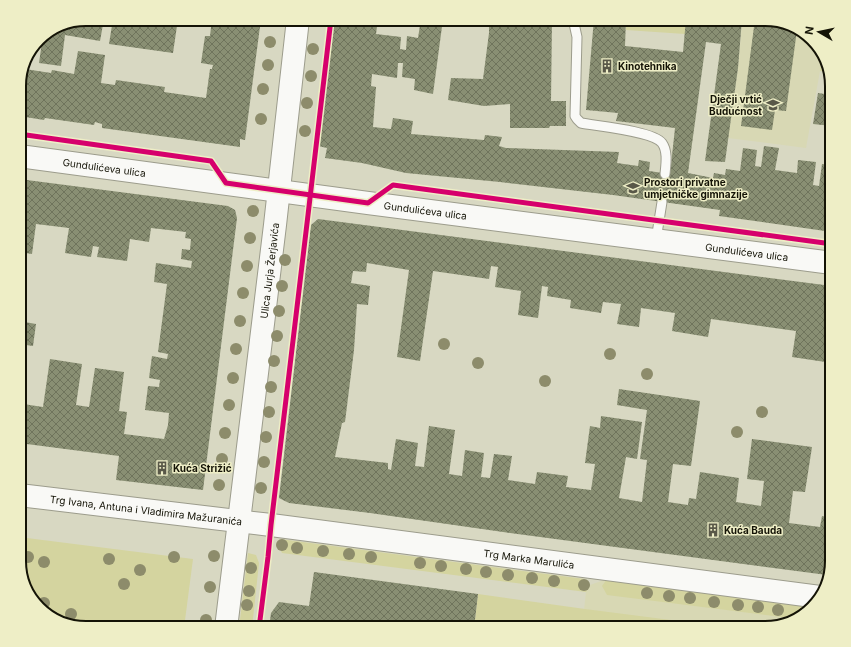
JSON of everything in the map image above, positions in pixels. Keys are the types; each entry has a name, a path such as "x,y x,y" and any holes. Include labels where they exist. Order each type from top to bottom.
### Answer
{"street":[{"name":"Ulica Jurja Žerjavića","path":"238,521 279,190 297,26"},
{"name":"Gundulićeva ulica","path":"26,157 825,262"},
{"name":"Trg Ivana, Antuna i Vladimira Mažuranića","path":"26,496 238,521 227,621"},
{"name":"Trg Marka Marulića","path":"238,521 814,596"}],"lane":[{"path":"575,26 577,37 575,116 577,120 581,123 634,131 654,137 661,142 665,149 665,174"},
{"path":"656,240 662,202"}],"shaded area":[{"path":"626,26 686,26 685,34 626,30"},
{"name":"Dječji vrtić Budućnost","path":"742,26 777,27 785,29 799,36 799,52 815,52 823,71 820,71 806,148 728,138 738,68"},
{"path":"821,64 823,71 820,71"},
{"path":"26,538 193,559 185,621 74,620 59,615 49,609 36,595 28,577 26,565"},
{"path":"280,539 585,579 590,585 586,592 282,553 277,543"},
{"path":"248,553 256,555 259,563 253,621 240,621"},
{"path":"607,579 805,606 785,618 766,621 583,621 586,592 590,585"},
{"path":"607,579 805,606 786,618 607,595 602,586"},
{"path":"478,594 678,621 475,621"}],"building":[{"path":"103,26 100,41 65,35 61,66 39,63 42,45 52,36 74,27"},
{"path":"112,26 177,26 173,53 109,44"},
{"path":"211,26 260,26 245,140 240,139 240,147 102,128 102,124 95,122 94,125 45,118 44,120 26,117 26,82 28,69 51,73 52,70 74,74 78,51 105,55 101,83 115,85 116,80 165,87 164,92 206,98 210,69 212,69 213,65 201,63 205,36 210,36"},
{"path":"333,26 377,26 376,34 401,37 400,49 406,50 407,36 418,38 420,26 442,26 433,94 414,90 415,79 402,77 403,63 398,63 397,78 372,74 371,86 376,87 373,127 391,129 393,118 413,121 411,134 484,140 485,135 502,137 499,146 506,148 619,152 617,163 638,166 639,160 650,162 649,171 670,174 675,128 616,121 618,113 586,110 593,26 626,26 625,46 683,52 685,26 741,26 738,68 725,162 705,161 721,44 706,42 688,173 713,178 714,173 725,175 726,169 740,171 743,148 757,150 755,166 761,167 764,146 779,148 775,170 797,173 798,160 816,162 813,185 819,186 822,164 825,164 825,231 719,216 720,210 613,195 406,173 362,163 325,158 327,148 318,146"},
{"path":"489,26 552,26 551,101 566,101 566,126 550,126 549,128 510,128 510,104 484,106 448,100 451,78 483,79"},
{"path":"754,26 777,27 792,32 796,35 786,111 775,110 772,130 741,126"},
{"path":"818,93 825,94 825,125 813,124"},
{"path":"26,180 228,206 235,210 237,218 203,490 116,480 119,456 26,444 26,404 43,407 50,359 82,364 76,405 89,407 95,368 124,372 119,411 127,412 124,434 164,439 168,425 169,413 145,410 148,386 159,387 160,380 149,378 152,356 167,359 168,354 158,352 167,284 154,282 156,263 191,268 192,261 181,259 182,249 190,250 191,239 185,238 186,232 151,228 149,242 130,239 127,261 97,257 99,247 93,246 91,257 65,253 69,228 36,224 32,254 26,253"},
{"path":"318,219 825,285 825,362 792,357 796,331 711,319 708,337 672,331 675,313 641,308 639,327 617,324 621,304 603,302 601,313 570,308 571,300 547,296 548,287 542,286 538,318 518,315 521,291 495,287 498,267 491,266 489,279 433,271 420,361 397,357 409,270 367,263 366,272 353,271 351,283 370,286 368,305 357,304 354,350 345,422 342,423 335,457 388,463 388,469 391,470 396,439 418,443 415,466 424,467 429,426 455,430 449,474 462,476 465,450 484,453 481,477 490,478 494,454 512,456 508,480 535,484 537,472 568,476 566,487 591,490 595,464 585,463 590,426 600,428 601,416 642,422 637,459 626,457 619,498 642,502 647,460 640,459 647,410 617,405 619,389 700,401 691,466 673,464 668,502 688,505 689,498 696,499 700,472 739,478 736,502 761,506 764,481 747,479 752,439 812,447 805,492 793,491 789,523 820,527 822,516 825,517 824,575 289,503 279,498 311,225"},
{"path":"26,322 36,324 33,346 26,345"},
{"path":"314,572 478,594 475,621 270,621 271,613 279,602 309,606"}],"cycle path":[{"path":"260,621 330,26"},
{"path":"26,135 211,161 226,183 368,203 393,185 825,243"}],"place":[{"name":"Kinotehnika","path":"607,66"},
{"name":"Dječji vrtić Budućnost","path":"773,105"},
{"name":"Prostori privatne umjetničke gimnazije","path":"633,188"},
{"name":"Kuća Strižić","path":"162,468"},
{"name":"Kuća Bauda","path":"713,530"}]}
